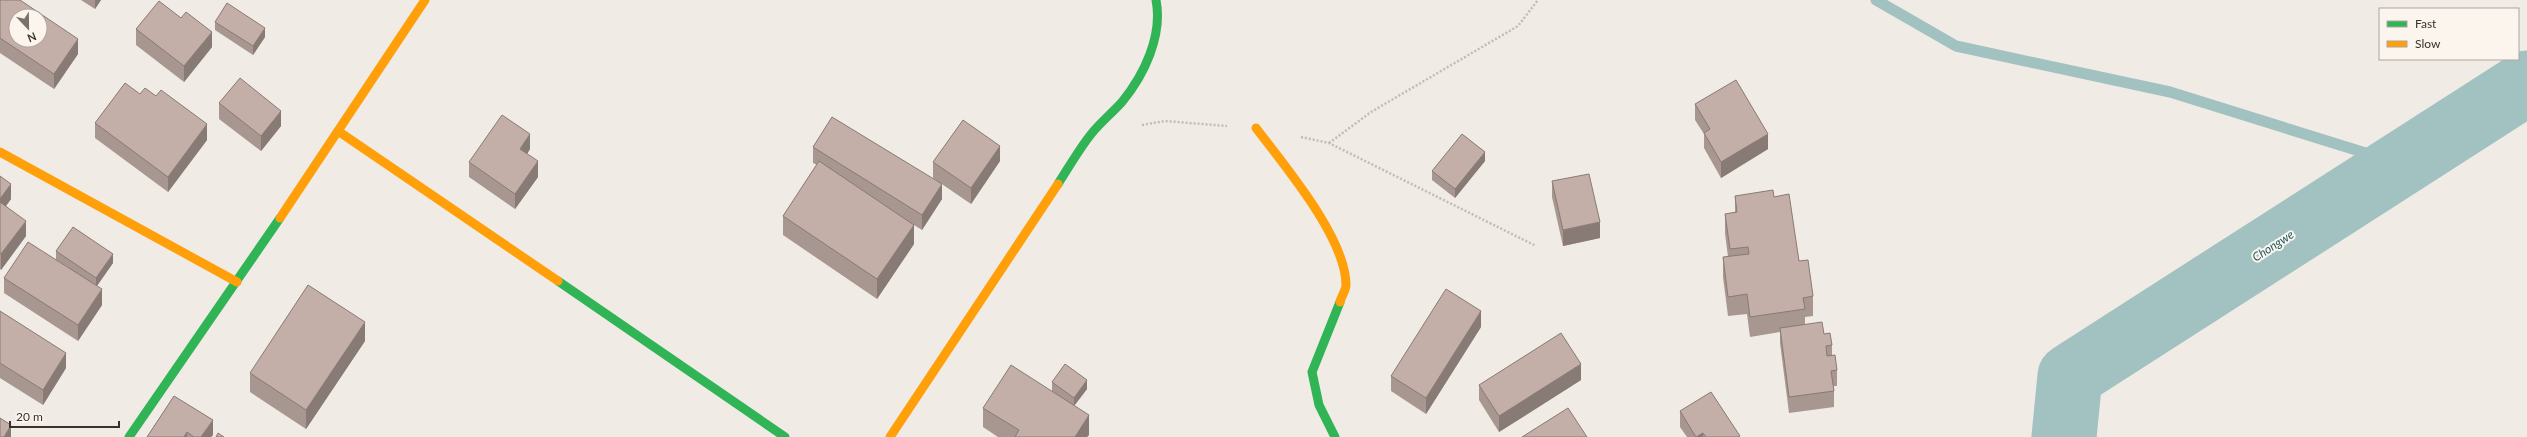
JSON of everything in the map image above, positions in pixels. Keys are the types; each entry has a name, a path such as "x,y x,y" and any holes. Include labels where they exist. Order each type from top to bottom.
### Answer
{"street":[{"path":"128,437 237,282 425,0"},
{"path":"890,437 1092,133 1130,90 1151,50 1160,11 1156,0"},
{"path":"1256,128 1303,191 1338,249 1346,286 1312,372 1319,405 1335,437"},
{"path":"338,131 785,437"},
{"path":"0,152 237,282"}],"path":[{"path":"1329,143 1371,112 1518,26 1538,0"}],"building":[{"path":"0,0 20,0 32,8 8,8 8,43 0,38"},
{"path":"159,1 181,18 186,12 212,32 184,66 136,29"},
{"path":"227,3 265,28 253,46 215,22"},
{"path":"48,19 78,39 54,74 15,48 48,48"},
{"path":"240,78 281,111 261,136 219,103"},
{"path":"1736,80 1768,134 1721,162 1704,133 1710,129 1695,104"},
{"path":"125,83 140,94 145,88 156,96 161,90 207,124 168,177 95,123"},
{"path":"502,115 530,134 520,149 538,161 515,194 469,162"},
{"path":"832,117 942,184 922,215 813,147"},
{"path":"963,120 1000,146 971,188 933,162"},
{"path":"1462,134 1485,152 1455,189 1432,171"},
{"path":"819,161 914,225 877,279 783,216"},
{"path":"1589,174 1600,222 1563,230 1552,181"},
{"path":"0,176 11,184 0,199"},
{"path":"1773,190 1774,197 1789,194 1799,261 1808,260 1813,296 1803,298 1805,309 1750,317 1747,294 1728,297 1723,257 1749,254 1748,247 1730,249 1725,214 1737,212 1735,196"},
{"path":"0,202 26,221 1,254 0,253"},
{"path":"73,227 113,254 96,278 56,251"},
{"path":"28,242 102,289 78,325 4,278"},
{"path":"308,285 365,322 306,410 250,373"},
{"path":"1446,289 1481,311 1426,398 1391,376"},
{"path":"0,311 66,353 43,390 0,363"},
{"path":"1822,322 1824,334 1830,333 1832,345 1826,346 1827,356 1835,355 1837,370 1831,371 1834,391 1789,397 1780,328"},
{"path":"1561,333 1581,364 1499,416 1479,385"},
{"path":"1065,364 1087,380 1074,398 1052,382"},
{"path":"1011,365 1089,415 1075,437 1015,437 1019,430 983,408"},
{"path":"1711,392 1740,436 1706,437 1703,433 1696,437 1680,411"},
{"path":"174,396 213,420 201,437 194,437 187,432 184,437 147,437"},
{"path":"1568,408 1587,437 1522,437"},
{"path":"0,418 11,425 4,437 0,437"},
{"path":"218,433 224,437 216,437"}],"waterway":[{"path":"1876,0 1956,46 2170,92 2401,164"},
{"name":"Chongwe","path":"2064,437 2070,376 2527,83"}],"traffic: fast":[{"path":"1058,184 1087,139 1122,102 1138,80 1150,54 1154,41 1157,27 1156,0"},
{"path":"129,437 280,218"},
{"path":"558,281 785,437"},
{"path":"1335,437 1319,405 1312,372 1340,302"}],"traffic: slow":[{"path":"280,218 425,0"},
{"path":"1256,128 1312,203 1336,246 1343,266 1346,285 1340,302"},
{"path":"338,131 558,281"},
{"path":"0,152 237,282"},
{"path":"890,437 1058,184"}]}
